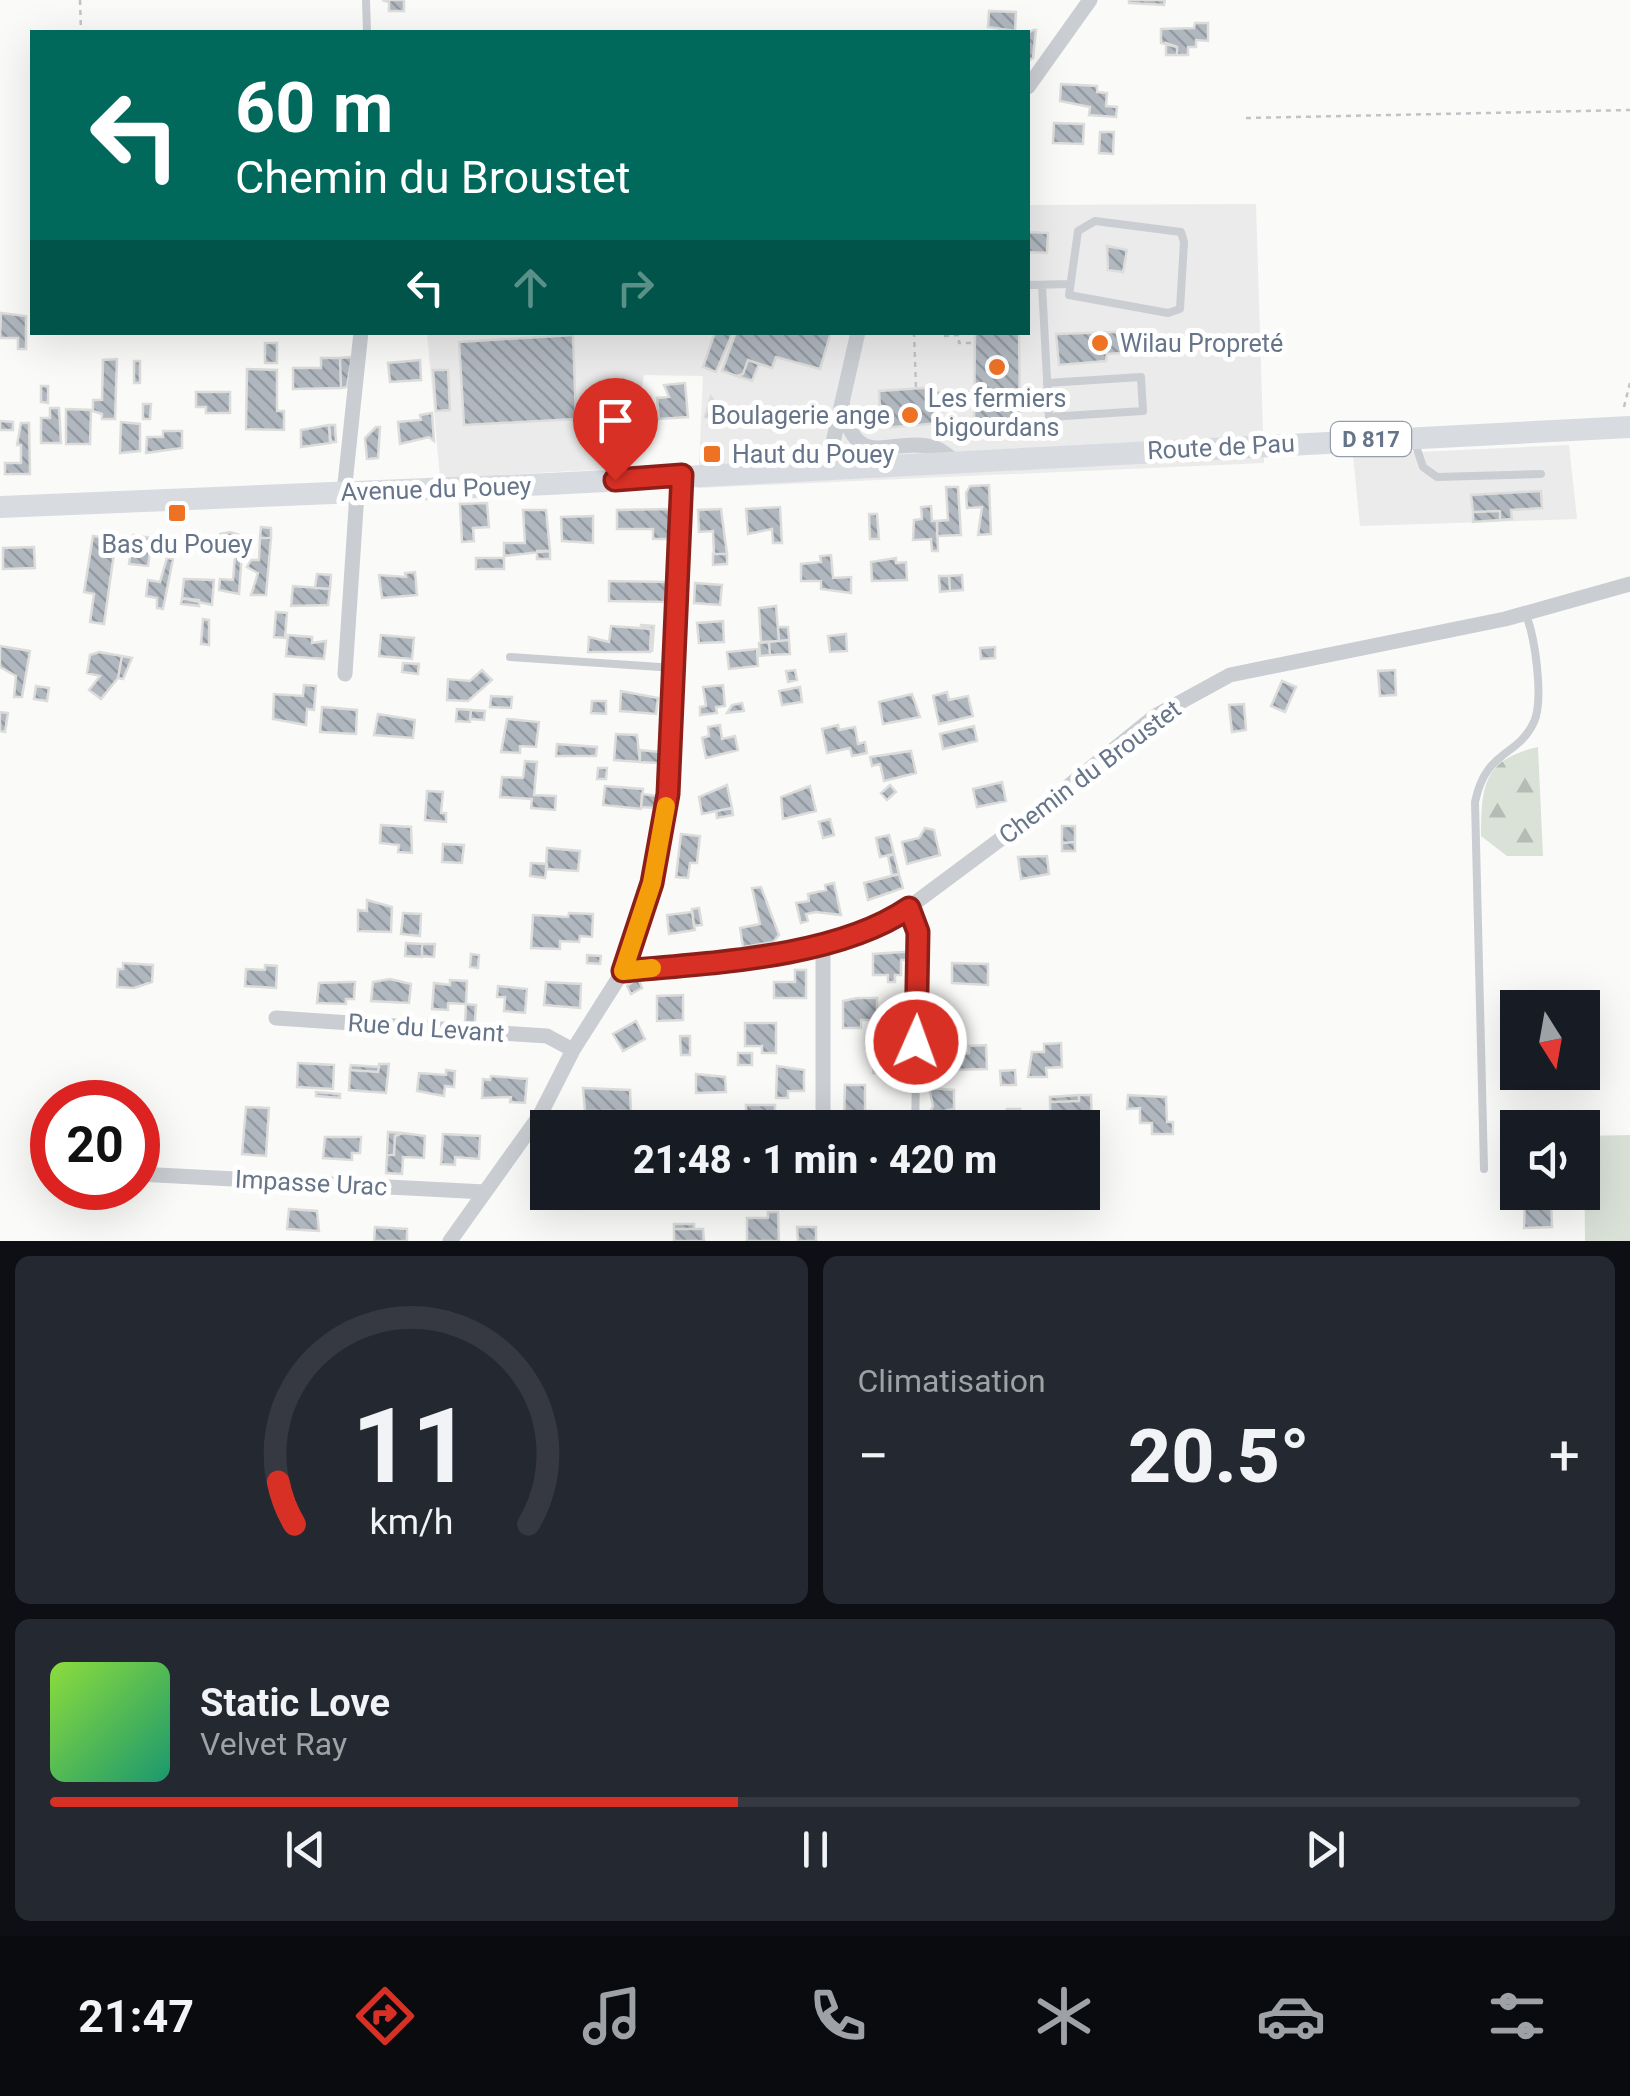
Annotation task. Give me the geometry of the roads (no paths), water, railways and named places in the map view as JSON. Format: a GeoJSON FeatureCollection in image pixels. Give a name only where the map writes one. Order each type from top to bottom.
{"type":"FeatureCollection","features":[{"type":"Feature","properties":{"kind":"main road","name":"Route de Pau"},"geometry":{"type":"LineString","coordinates":[[1111,452],[1624,427]]}},
{"type":"Feature","properties":{"kind":"main road","name":"Avenue du Pouey"},"geometry":{"type":"LineString","coordinates":[[0,507],[350,493],[1111,452]]}},
{"type":"Feature","properties":{"kind":"street"},"geometry":{"type":"LineString","coordinates":[[1030,84],[1090,0]]}},
{"type":"Feature","properties":{"kind":"street"},"geometry":{"type":"LineString","coordinates":[[345,674],[350,493],[361,335]]}},
{"type":"Feature","properties":{"kind":"street"},"geometry":{"type":"LineString","coordinates":[[827,469],[857,335]]}},
{"type":"Feature","properties":{"kind":"street"},"geometry":{"type":"LineString","coordinates":[[842,402],[846,423],[858,440],[875,448],[934,447],[955,462]]}},
{"type":"Feature","properties":{"kind":"street"},"geometry":{"type":"LineString","coordinates":[[450,1241],[540,1115],[573,1050],[623,971],[652,883],[668,794],[682,475]]}},
{"type":"Feature","properties":{"kind":"street","name":"Chemin du Broustet"},"geometry":{"type":"LineString","coordinates":[[623,971],[738,960],[824,941],[892,920],[1155,716],[1230,675],[1525,613],[1630,584]]}},
{"type":"Feature","properties":{"kind":"street"},"geometry":{"type":"LineString","coordinates":[[823,1110],[824,941]]}},
{"type":"Feature","properties":{"kind":"street","name":"Rue du Levant"},"geometry":{"type":"LineString","coordinates":[[276,1018],[547,1036],[573,1050]]}},
{"type":"Feature","properties":{"kind":"street","name":"Impasse Urac"},"geometry":{"type":"LineString","coordinates":[[160,1175],[485,1192]]}},
{"type":"Feature","properties":{"kind":"lane"},"geometry":{"type":"LineString","coordinates":[[366,0],[367,30]]}},
{"type":"Feature","properties":{"kind":"lane"},"geometry":{"type":"LineString","coordinates":[[1088,222],[1181,232],[1184,237],[1183,303],[1176,312],[1072,296],[1070,284],[1078,231],[1088,222]]}},
{"type":"Feature","properties":{"kind":"lane"},"geometry":{"type":"LineString","coordinates":[[1030,285],[1070,284]]}},
{"type":"Feature","properties":{"kind":"lane"},"geometry":{"type":"LineString","coordinates":[[1042,285],[1049,417],[1143,411],[1141,377],[1048,382]]}},
{"type":"Feature","properties":{"kind":"lane"},"geometry":{"type":"LineString","coordinates":[[1414,437],[1423,467],[1437,477],[1540,474]]}},
{"type":"Feature","properties":{"kind":"lane"},"geometry":{"type":"LineString","coordinates":[[1484,1170],[1475,802],[1480,779],[1491,761],[1522,738],[1535,720],[1536,636],[1525,613]]}},
{"type":"Feature","properties":{"kind":"lane"},"geometry":{"type":"LineString","coordinates":[[510,657],[675,668]]}},
{"type":"Feature","properties":{"kind":"lane"},"geometry":{"type":"LineString","coordinates":[[909,908],[918,932],[915,1110]]}},
{"type":"Feature","properties":{"kind":"place","name":"Wilau Propreté"},"geometry":{"type":"Point","coordinates":[1100,343]}},
{"type":"Feature","properties":{"kind":"place","name":"Les fermiers bigourdans"},"geometry":{"type":"Point","coordinates":[997,367]}},
{"type":"Feature","properties":{"kind":"place","name":"Boulagerie ange"},"geometry":{"type":"Point","coordinates":[910,415]}},
{"type":"Feature","properties":{"kind":"place","name":"Haut du Pouey"},"geometry":{"type":"Point","coordinates":[712,454]}},
{"type":"Feature","properties":{"kind":"place","name":"Bas du Pouey"},"geometry":{"type":"Point","coordinates":[177,513]}}]}
